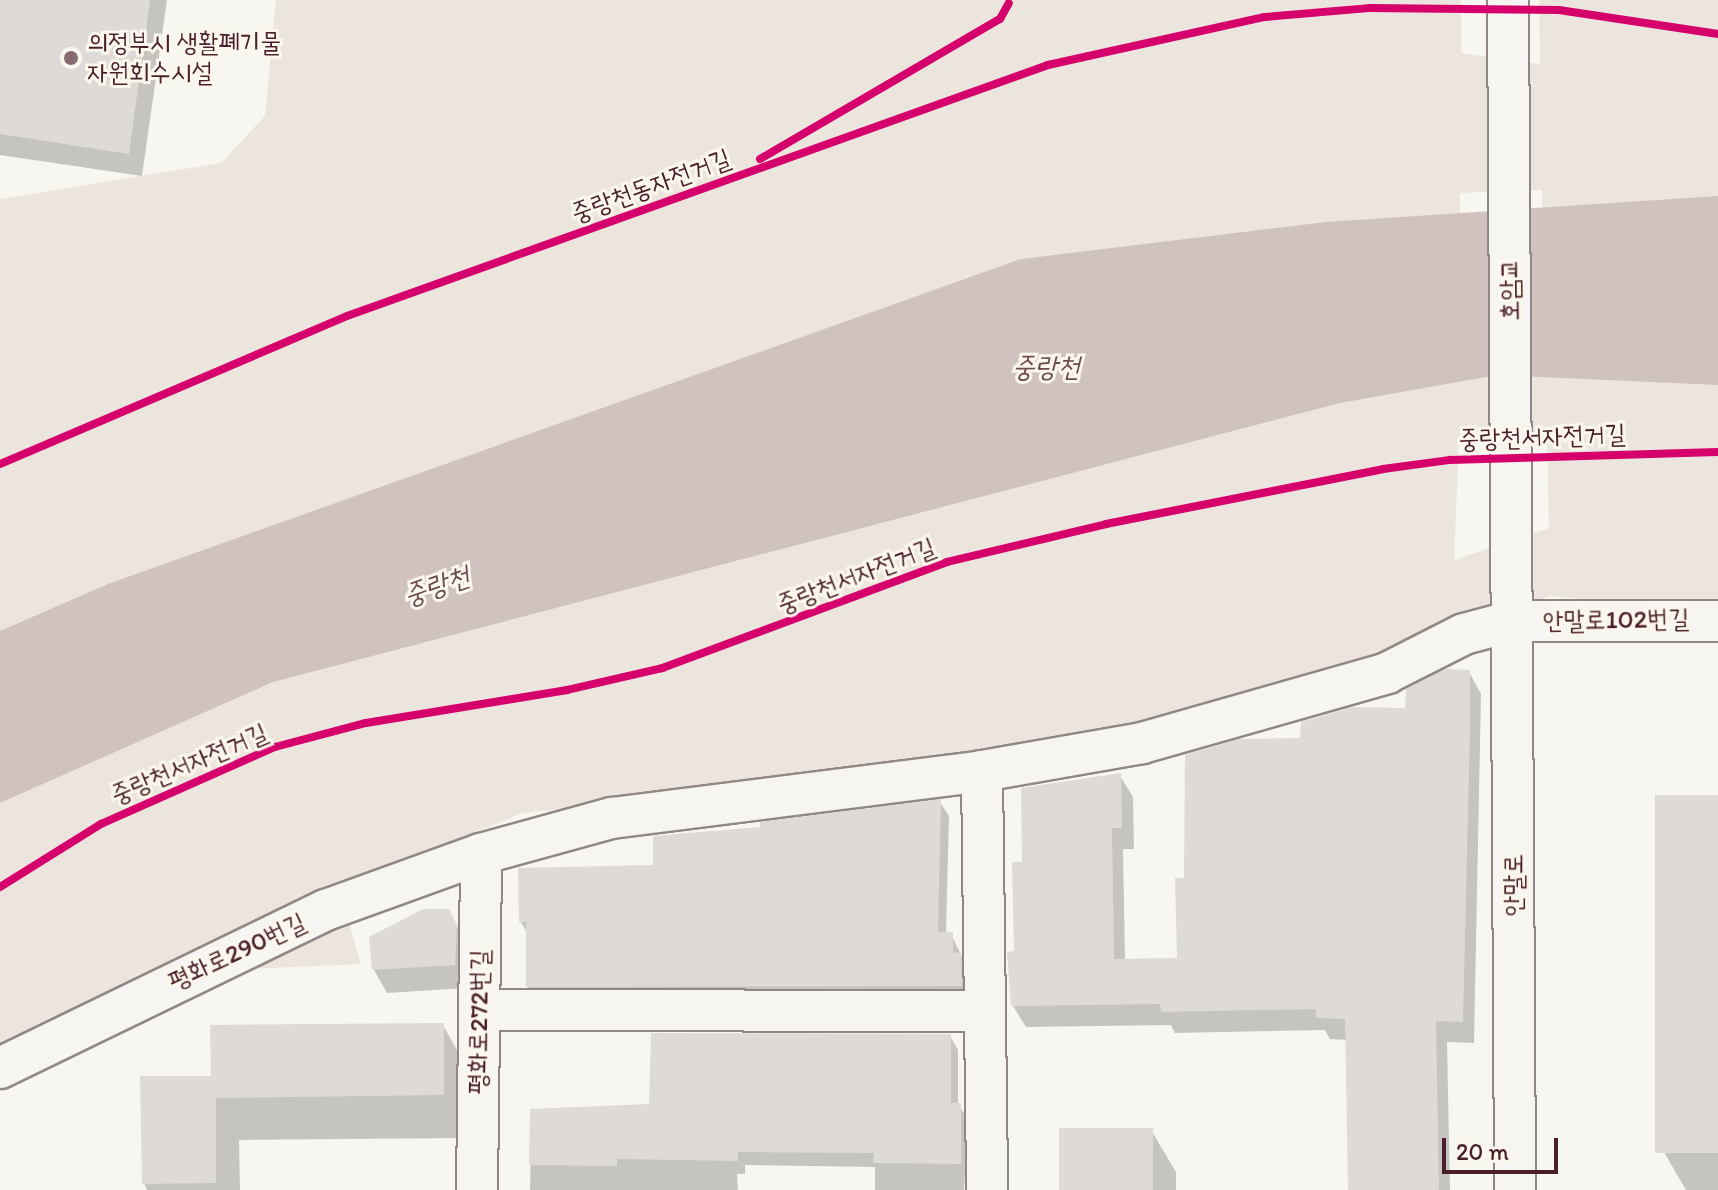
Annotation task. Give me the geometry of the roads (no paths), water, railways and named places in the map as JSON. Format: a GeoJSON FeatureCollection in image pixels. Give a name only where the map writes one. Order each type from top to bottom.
{"type":"FeatureCollection","features":[{"type":"Feature","properties":{"kind":"street","name":"호암교"},"geometry":{"type":"LineString","coordinates":[[1508,0],[1513,580]]}},
{"type":"Feature","properties":{"kind":"street","name":"안말로"},"geometry":{"type":"LineString","coordinates":[[1513,580],[1515,1190]]}},
{"type":"Feature","properties":{"kind":"street","name":"안말로102번길"},"geometry":{"type":"LineString","coordinates":[[982,771],[1206,727],[1387,673],[1464,634],[1513,621],[1718,621]]}},
{"type":"Feature","properties":{"kind":"street","name":"평화로290번길"},"geometry":{"type":"LineString","coordinates":[[0,1068],[326,910],[481,854],[612,818],[982,771]]}},
{"type":"Feature","properties":{"kind":"street"},"geometry":{"type":"LineString","coordinates":[[982,771],[987,1190]]}},
{"type":"Feature","properties":{"kind":"street","name":"평화로272번길"},"geometry":{"type":"LineString","coordinates":[[477,1190],[481,854]]}},
{"type":"Feature","properties":{"kind":"street"},"geometry":{"type":"LineString","coordinates":[[480,1010],[984,1011]]}},
{"type":"Feature","properties":{"kind":"water","name":"중랑천"},"geometry":{"type":"Polygon","coordinates":[[[1718,196],[1718,385],[1497,375],[1340,403],[273,682],[0,803],[0,631],[108,584],[1021,259],[1326,222],[1718,196]]]}},
{"type":"Feature","properties":{"kind":"place","name":"의정부시 생활폐기물 자원회수시설"},"geometry":{"type":"Point","coordinates":[71,58]}}]}
